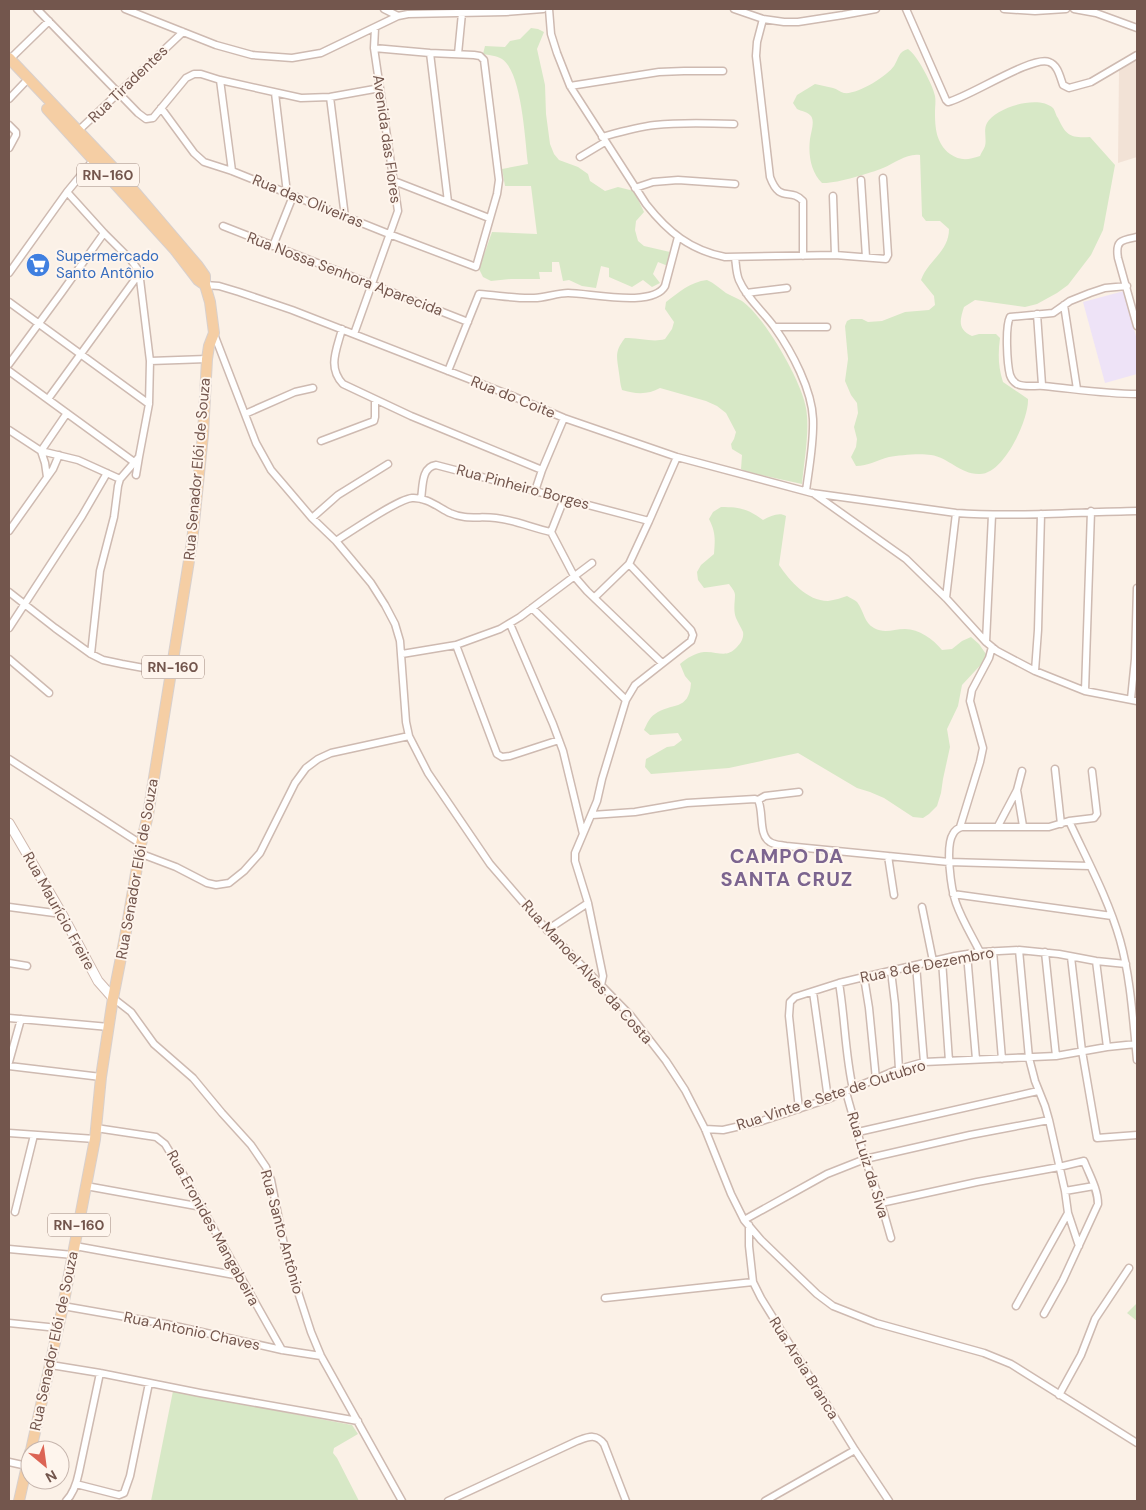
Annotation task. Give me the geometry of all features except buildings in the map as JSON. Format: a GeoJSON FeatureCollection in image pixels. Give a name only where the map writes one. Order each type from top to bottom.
{"type":"FeatureCollection","features":[{"type":"Feature","properties":{"kind":"main road","name":"Rua Senador Elói de Souza"},"geometry":{"type":"LineString","coordinates":[[9,59],[26,81],[97,156],[177,248],[205,276],[214,333],[207,359],[204,435],[192,542],[148,815],[140,848],[126,937],[113,998],[101,1077],[95,1139],[63,1306],[33,1440]]}},
{"type":"Feature","properties":{"kind":"main road","name":"Rua Senador Elói de Souza"},"geometry":{"type":"LineString","coordinates":[[9,67],[26,81]]}},
{"type":"Feature","properties":{"kind":"street"},"geometry":{"type":"LineString","coordinates":[[37,9],[119,92],[138,114],[146,119],[153,118],[181,83],[191,75],[200,74],[301,98],[330,97],[380,88]]}},
{"type":"Feature","properties":{"kind":"street"},"geometry":{"type":"LineString","coordinates":[[125,9],[216,45],[252,55],[292,58],[321,53],[398,16],[420,13],[506,12],[543,9]]}},
{"type":"Feature","properties":{"kind":"street"},"geometry":{"type":"LineString","coordinates":[[384,9],[398,16]]}},
{"type":"Feature","properties":{"kind":"street"},"geometry":{"type":"LineString","coordinates":[[549,9],[556,52],[570,86],[603,140],[658,219],[678,237],[692,246],[711,254],[735,257],[835,255],[886,259],[888,255],[883,178]]}},
{"type":"Feature","properties":{"kind":"street"},"geometry":{"type":"LineString","coordinates":[[734,9],[763,19],[784,22],[798,22],[876,9]]}},
{"type":"Feature","properties":{"kind":"street"},"geometry":{"type":"LineString","coordinates":[[906,9],[948,102],[1034,63],[1051,62],[1057,69],[1065,87],[1069,88],[1091,82],[1137,55]]}},
{"type":"Feature","properties":{"kind":"street"},"geometry":{"type":"LineString","coordinates":[[1004,9],[1035,11],[1066,9]]}},
{"type":"Feature","properties":{"kind":"street"},"geometry":{"type":"LineString","coordinates":[[1074,9],[1096,12],[1137,28]]}},
{"type":"Feature","properties":{"kind":"street"},"geometry":{"type":"LineString","coordinates":[[458,54],[462,13]]}},
{"type":"Feature","properties":{"kind":"street"},"geometry":{"type":"LineString","coordinates":[[763,19],[757,42],[756,56],[770,177],[774,188],[778,192],[799,197],[803,201],[804,256]]}},
{"type":"Feature","properties":{"kind":"street"},"geometry":{"type":"LineString","coordinates":[[9,59],[49,21]]}},
{"type":"Feature","properties":{"kind":"street","name":"Avenida das Flores"},"geometry":{"type":"LineString","coordinates":[[354,334],[398,211],[374,48],[375,28]]}},
{"type":"Feature","properties":{"kind":"street","name":"Rua Tiradentes"},"geometry":{"type":"LineString","coordinates":[[75,134],[183,32]]}},
{"type":"Feature","properties":{"kind":"street"},"geometry":{"type":"LineString","coordinates":[[374,48],[480,56],[485,61],[499,180],[497,194],[489,218],[394,181]]}},
{"type":"Feature","properties":{"kind":"street"},"geometry":{"type":"LineString","coordinates":[[430,53],[448,202]]}},
{"type":"Feature","properties":{"kind":"street"},"geometry":{"type":"LineString","coordinates":[[570,86],[659,72],[723,71]]}},
{"type":"Feature","properties":{"kind":"street"},"geometry":{"type":"LineString","coordinates":[[220,80],[232,171]]}},
{"type":"Feature","properties":{"kind":"street"},"geometry":{"type":"LineString","coordinates":[[9,99],[26,81]]}},
{"type":"Feature","properties":{"kind":"street"},"geometry":{"type":"LineString","coordinates":[[273,246],[290,195],[275,93]]}},
{"type":"Feature","properties":{"kind":"street"},"geometry":{"type":"LineString","coordinates":[[330,97],[345,217]]}},
{"type":"Feature","properties":{"kind":"street","name":"Rua das Oliveiras"},"geometry":{"type":"LineString","coordinates":[[160,108],[200,160],[476,267],[489,218]]}},
{"type":"Feature","properties":{"kind":"street"},"geometry":{"type":"LineString","coordinates":[[580,157],[603,140],[634,128],[684,123],[734,124]]}},
{"type":"Feature","properties":{"kind":"street"},"geometry":{"type":"LineString","coordinates":[[9,125],[16,132],[16,135],[9,148]]}},
{"type":"Feature","properties":{"kind":"street"},"geometry":{"type":"LineString","coordinates":[[9,273],[67,192],[97,156]]}},
{"type":"Feature","properties":{"kind":"street"},"geometry":{"type":"LineString","coordinates":[[635,188],[653,182],[678,180],[735,184]]}},
{"type":"Feature","properties":{"kind":"street"},"geometry":{"type":"LineString","coordinates":[[860,180],[866,257]]}},
{"type":"Feature","properties":{"kind":"street"},"geometry":{"type":"LineString","coordinates":[[67,192],[131,260],[139,274],[150,361],[149,404],[136,460],[136,475]]}},
{"type":"Feature","properties":{"kind":"street"},"geometry":{"type":"LineString","coordinates":[[833,196],[835,255]]}},
{"type":"Feature","properties":{"kind":"street","name":"Rua Nossa Senhora Aparecida"},"geometry":{"type":"LineString","coordinates":[[223,226],[468,322]]}},
{"type":"Feature","properties":{"kind":"street"},"geometry":{"type":"LineString","coordinates":[[9,364],[104,233]]}},
{"type":"Feature","properties":{"kind":"street"},"geometry":{"type":"LineString","coordinates":[[448,370],[479,294],[534,298],[567,293],[632,298],[655,294],[662,291],[665,286],[678,237]]}},
{"type":"Feature","properties":{"kind":"street"},"geometry":{"type":"LineString","coordinates":[[1137,237],[1122,240],[1117,248],[1118,258],[1137,326]]}},
{"type":"Feature","properties":{"kind":"street"},"geometry":{"type":"LineString","coordinates":[[735,257],[738,278],[746,293],[775,328],[796,365],[810,403],[813,417],[813,432],[809,492]]}},
{"type":"Feature","properties":{"kind":"street"},"geometry":{"type":"LineString","coordinates":[[48,399],[139,274]]}},
{"type":"Feature","properties":{"kind":"street","name":"Rua do Coite"},"geometry":{"type":"LineString","coordinates":[[205,285],[220,286],[292,310],[448,370],[564,418],[677,457],[809,492]]}},
{"type":"Feature","properties":{"kind":"street"},"geometry":{"type":"LineString","coordinates":[[1127,286],[1105,288],[1070,301],[1053,313],[1010,317],[1007,340],[1010,375],[1017,384],[1022,385],[1042,385],[1137,394]]}},
{"type":"Feature","properties":{"kind":"street"},"geometry":{"type":"LineString","coordinates":[[746,293],[787,288]]}},
{"type":"Feature","properties":{"kind":"street"},"geometry":{"type":"LineString","coordinates":[[9,302],[149,404]]}},
{"type":"Feature","properties":{"kind":"street"},"geometry":{"type":"LineString","coordinates":[[1064,305],[1077,389]]}},
{"type":"Feature","properties":{"kind":"street"},"geometry":{"type":"LineString","coordinates":[[1038,314],[1042,385]]}},
{"type":"Feature","properties":{"kind":"street"},"geometry":{"type":"LineString","coordinates":[[775,328],[827,327]]}},
{"type":"Feature","properties":{"kind":"street"},"geometry":{"type":"LineString","coordinates":[[342,329],[334,360],[334,370],[336,376],[343,384],[375,400],[542,470]]}},
{"type":"Feature","properties":{"kind":"street","name":"Rua Manoel Alves da Costa"},"geometry":{"type":"LineString","coordinates":[[214,333],[256,443],[272,470],[312,518],[336,541],[371,583],[395,624],[402,654],[406,722],[409,736],[428,773],[490,864],[547,930],[641,1028],[666,1061],[685,1090],[705,1129],[732,1194],[747,1222],[761,1240],[817,1294],[833,1306],[876,1323],[1011,1364],[1137,1443]]}},
{"type":"Feature","properties":{"kind":"street"},"geometry":{"type":"LineString","coordinates":[[150,361],[207,359]]}},
{"type":"Feature","properties":{"kind":"street"},"geometry":{"type":"LineString","coordinates":[[9,371],[136,460]]}},
{"type":"Feature","properties":{"kind":"street"},"geometry":{"type":"LineString","coordinates":[[245,414],[295,392],[313,388]]}},
{"type":"Feature","properties":{"kind":"street"},"geometry":{"type":"LineString","coordinates":[[321,441],[374,421],[375,400]]}},
{"type":"Feature","properties":{"kind":"street"},"geometry":{"type":"LineString","coordinates":[[41,451],[67,413]]}},
{"type":"Feature","properties":{"kind":"street"},"geometry":{"type":"LineString","coordinates":[[535,491],[564,418]]}},
{"type":"Feature","properties":{"kind":"street"},"geometry":{"type":"LineString","coordinates":[[9,430],[41,451],[78,460],[120,479]]}},
{"type":"Feature","properties":{"kind":"street"},"geometry":{"type":"LineString","coordinates":[[41,451],[47,477]]}},
{"type":"Feature","properties":{"kind":"street"},"geometry":{"type":"LineString","coordinates":[[9,531],[57,463],[59,455]]}},
{"type":"Feature","properties":{"kind":"street"},"geometry":{"type":"LineString","coordinates":[[595,598],[629,564],[677,457]]}},
{"type":"Feature","properties":{"kind":"street"},"geometry":{"type":"LineString","coordinates":[[92,654],[100,571],[114,517],[116,495],[120,479],[136,460]]}},
{"type":"Feature","properties":{"kind":"street"},"geometry":{"type":"LineString","coordinates":[[312,518],[338,495],[388,464]]}},
{"type":"Feature","properties":{"kind":"street","name":"Rua Pinheiro Borges"},"geometry":{"type":"LineString","coordinates":[[421,499],[426,470],[429,466],[436,465],[649,521]]}},
{"type":"Feature","properties":{"kind":"street"},"geometry":{"type":"LineString","coordinates":[[9,628],[82,516],[107,473]]}},
{"type":"Feature","properties":{"kind":"street"},"geometry":{"type":"LineString","coordinates":[[809,492],[956,513],[992,515],[1137,511]]}},
{"type":"Feature","properties":{"kind":"street"},"geometry":{"type":"LineString","coordinates":[[809,492],[906,559],[989,644],[1035,671],[1085,691],[1134,700],[1137,588]]}},
{"type":"Feature","properties":{"kind":"street"},"geometry":{"type":"LineString","coordinates":[[336,541],[372,518],[412,498],[430,502],[457,516],[496,518],[551,532],[574,576],[662,663]]}},
{"type":"Feature","properties":{"kind":"street"},"geometry":{"type":"LineString","coordinates":[[551,532],[564,498]]}},
{"type":"Feature","properties":{"kind":"street"},"geometry":{"type":"LineString","coordinates":[[1085,691],[1091,512]]}},
{"type":"Feature","properties":{"kind":"street"},"geometry":{"type":"LineString","coordinates":[[946,598],[956,513]]}},
{"type":"Feature","properties":{"kind":"street"},"geometry":{"type":"LineString","coordinates":[[1035,671],[1041,514]]}},
{"type":"Feature","properties":{"kind":"street"},"geometry":{"type":"LineString","coordinates":[[980,952],[963,921],[953,894],[949,862],[951,836],[960,828],[983,748],[970,701],[972,690],[989,658],[992,515]]}},
{"type":"Feature","properties":{"kind":"street"},"geometry":{"type":"LineString","coordinates":[[402,654],[456,645],[510,624],[592,563]]}},
{"type":"Feature","properties":{"kind":"street"},"geometry":{"type":"LineString","coordinates":[[601,985],[603,976],[588,904],[575,861],[575,853],[592,815],[626,700],[634,685],[691,641],[693,635],[691,630],[629,564]]}},
{"type":"Feature","properties":{"kind":"street"},"geometry":{"type":"LineString","coordinates":[[9,592],[55,628],[103,660],[171,673]]}},
{"type":"Feature","properties":{"kind":"street"},"geometry":{"type":"LineString","coordinates":[[532,608],[626,700]]}},
{"type":"Feature","properties":{"kind":"street"},"geometry":{"type":"LineString","coordinates":[[510,624],[559,740],[583,834]]}},
{"type":"Feature","properties":{"kind":"street"},"geometry":{"type":"LineString","coordinates":[[456,645],[497,754],[502,757],[510,756],[559,740]]}},
{"type":"Feature","properties":{"kind":"street"},"geometry":{"type":"LineString","coordinates":[[9,659],[49,693]]}},
{"type":"Feature","properties":{"kind":"street"},"geometry":{"type":"LineString","coordinates":[[9,759],[140,848],[216,885],[229,883],[244,871],[260,853],[295,783],[306,768],[318,759],[331,753],[409,736]]}},
{"type":"Feature","properties":{"kind":"street"},"geometry":{"type":"LineString","coordinates":[[1055,769],[1061,824]]}},
{"type":"Feature","properties":{"kind":"street"},"geometry":{"type":"LineString","coordinates":[[998,826],[1017,790],[1022,770]]}},
{"type":"Feature","properties":{"kind":"street"},"geometry":{"type":"LineString","coordinates":[[960,828],[998,826],[1049,827],[1069,821],[1092,819],[1096,816],[1092,771]]}},
{"type":"Feature","properties":{"kind":"street"},"geometry":{"type":"LineString","coordinates":[[1017,790],[1023,826]]}},
{"type":"Feature","properties":{"kind":"street"},"geometry":{"type":"LineString","coordinates":[[592,815],[623,813],[687,804],[758,800],[765,796],[799,792]]}},
{"type":"Feature","properties":{"kind":"street"},"geometry":{"type":"LineString","coordinates":[[758,800],[761,808],[765,838],[769,842],[786,846],[949,862],[1090,866]]}},
{"type":"Feature","properties":{"kind":"street"},"geometry":{"type":"LineString","coordinates":[[1069,821],[1103,892],[1126,964],[1137,1060]]}},
{"type":"Feature","properties":{"kind":"street","name":"Rua Maurício Freire"},"geometry":{"type":"LineString","coordinates":[[9,823],[62,914],[98,981],[113,998]]}},
{"type":"Feature","properties":{"kind":"street"},"geometry":{"type":"LineString","coordinates":[[888,856],[894,896]]}},
{"type":"Feature","properties":{"kind":"street"},"geometry":{"type":"LineString","coordinates":[[953,894],[1112,916]]}},
{"type":"Feature","properties":{"kind":"street"},"geometry":{"type":"LineString","coordinates":[[547,930],[588,904]]}},
{"type":"Feature","properties":{"kind":"street"},"geometry":{"type":"LineString","coordinates":[[9,907],[62,914]]}},
{"type":"Feature","properties":{"kind":"street"},"geometry":{"type":"LineString","coordinates":[[922,907],[933,961]]}},
{"type":"Feature","properties":{"kind":"street"},"geometry":{"type":"LineString","coordinates":[[1019,950],[1029,1058],[1038,1091],[1049,1120],[1068,1213],[1079,1246]]}},
{"type":"Feature","properties":{"kind":"street","name":"Rua 8 de Dezembro"},"geometry":{"type":"LineString","coordinates":[[799,1109],[789,1016],[790,1001],[795,997],[838,983],[980,952],[1019,950],[1045,952],[1096,962],[1126,964]]}},
{"type":"Feature","properties":{"kind":"street"},"geometry":{"type":"LineString","coordinates":[[993,951],[1002,1059]]}},
{"type":"Feature","properties":{"kind":"street"},"geometry":{"type":"LineString","coordinates":[[1045,952],[1056,1056]]}},
{"type":"Feature","properties":{"kind":"street"},"geometry":{"type":"LineString","coordinates":[[967,954],[976,1059]]}},
{"type":"Feature","properties":{"kind":"street"},"geometry":{"type":"LineString","coordinates":[[1071,957],[1082,1051],[1097,1138],[1137,1134]]}},
{"type":"Feature","properties":{"kind":"street"},"geometry":{"type":"LineString","coordinates":[[942,960],[949,1061]]}},
{"type":"Feature","properties":{"kind":"street"},"geometry":{"type":"LineString","coordinates":[[1096,962],[1107,1047]]}},
{"type":"Feature","properties":{"kind":"street"},"geometry":{"type":"LineString","coordinates":[[9,963],[27,966]]}},
{"type":"Feature","properties":{"kind":"street"},"geometry":{"type":"LineString","coordinates":[[916,965],[924,1062]]}},
{"type":"Feature","properties":{"kind":"street"},"geometry":{"type":"LineString","coordinates":[[891,971],[899,1069]]}},
{"type":"Feature","properties":{"kind":"street"},"geometry":{"type":"LineString","coordinates":[[864,977],[876,1079]]}},
{"type":"Feature","properties":{"kind":"street"},"geometry":{"type":"LineString","coordinates":[[838,983],[847,1060],[853,1089]]}},
{"type":"Feature","properties":{"kind":"street"},"geometry":{"type":"LineString","coordinates":[[813,992],[828,1099]]}},
{"type":"Feature","properties":{"kind":"street","name":"Rua Santo Antônio"},"geometry":{"type":"LineString","coordinates":[[113,998],[131,1012],[154,1044],[193,1078],[251,1144],[266,1167],[271,1180],[286,1255],[311,1332],[333,1380],[402,1501]]}},
{"type":"Feature","properties":{"kind":"street"},"geometry":{"type":"LineString","coordinates":[[9,1018],[109,1027]]}},
{"type":"Feature","properties":{"kind":"street"},"geometry":{"type":"LineString","coordinates":[[9,1062],[20,1019]]}},
{"type":"Feature","properties":{"kind":"street","name":"Rua Vinte e Sete de Outubro"},"geometry":{"type":"LineString","coordinates":[[705,1129],[723,1130],[739,1127],[799,1109],[846,1092],[899,1069],[924,1062],[1056,1056],[1136,1044]]}},
{"type":"Feature","properties":{"kind":"street"},"geometry":{"type":"LineString","coordinates":[[9,1066],[101,1077]]}},
{"type":"Feature","properties":{"kind":"street"},"geometry":{"type":"LineString","coordinates":[[858,1132],[1038,1091]]}},
{"type":"Feature","properties":{"kind":"street","name":"Rua Luiz da Siva"},"geometry":{"type":"LineString","coordinates":[[846,1092],[865,1159],[891,1238]]}},
{"type":"Feature","properties":{"kind":"street"},"geometry":{"type":"LineString","coordinates":[[747,1222],[827,1174],[865,1159],[970,1135],[1049,1120]]}},
{"type":"Feature","properties":{"kind":"street","name":"Rua Eronides Mangabeira"},"geometry":{"type":"LineString","coordinates":[[96,1128],[156,1137],[162,1140],[282,1350]]}},
{"type":"Feature","properties":{"kind":"street"},"geometry":{"type":"LineString","coordinates":[[9,1133],[95,1139]]}},
{"type":"Feature","properties":{"kind":"street"},"geometry":{"type":"LineString","coordinates":[[15,1212],[34,1135]]}},
{"type":"Feature","properties":{"kind":"street"},"geometry":{"type":"LineString","coordinates":[[881,1203],[1084,1161],[1094,1186],[1098,1204],[1063,1280],[1044,1314]]}},
{"type":"Feature","properties":{"kind":"street"},"geometry":{"type":"LineString","coordinates":[[86,1186],[202,1207]]}},
{"type":"Feature","properties":{"kind":"street"},"geometry":{"type":"LineString","coordinates":[[1065,1191],[1094,1186]]}},
{"type":"Feature","properties":{"kind":"street"},"geometry":{"type":"LineString","coordinates":[[1016,1306],[1068,1213]]}},
{"type":"Feature","properties":{"kind":"street","name":"Rua Areia Branca"},"geometry":{"type":"LineString","coordinates":[[747,1222],[753,1282],[766,1307],[888,1501]]}},
{"type":"Feature","properties":{"kind":"street"},"geometry":{"type":"LineString","coordinates":[[9,1249],[74,1250],[240,1276]]}},
{"type":"Feature","properties":{"kind":"street"},"geometry":{"type":"LineString","coordinates":[[1059,1395],[1082,1355],[1095,1319],[1128,1268]]}},
{"type":"Feature","properties":{"kind":"street"},"geometry":{"type":"LineString","coordinates":[[605,1298],[753,1282]]}},
{"type":"Feature","properties":{"kind":"street","name":"Rua Antonio Chaves"},"geometry":{"type":"LineString","coordinates":[[63,1306],[185,1328],[282,1350],[321,1356]]}},
{"type":"Feature","properties":{"kind":"street"},"geometry":{"type":"LineString","coordinates":[[9,1323],[58,1328]]}},
{"type":"Feature","properties":{"kind":"street"},"geometry":{"type":"LineString","coordinates":[[50,1365],[358,1421]]}},
{"type":"Feature","properties":{"kind":"street"},"geometry":{"type":"LineString","coordinates":[[66,1501],[76,1484],[100,1373]]}},
{"type":"Feature","properties":{"kind":"street"},"geometry":{"type":"LineString","coordinates":[[76,1484],[119,1495],[124,1493],[130,1476],[149,1383]]}},
{"type":"Feature","properties":{"kind":"street"},"geometry":{"type":"LineString","coordinates":[[448,1501],[577,1441],[593,1436],[604,1444],[626,1501]]}},
{"type":"Feature","properties":{"kind":"street"},"geometry":{"type":"LineString","coordinates":[[765,1501],[855,1450]]}},
{"type":"Feature","properties":{"kind":"shaded area"},"geometry":{"type":"Polygon","coordinates":[[[1137,60],[1137,157],[1118,163],[1119,70],[1137,60]]]}},
{"type":"Feature","properties":{"kind":"shaded area"},"geometry":{"type":"Polygon","coordinates":[[[1124,291],[1137,340],[1137,374],[1105,383],[1083,302],[1124,291]]]}},
{"type":"Feature","properties":{"kind":"green space"},"geometry":{"type":"Polygon","coordinates":[[[531,28],[544,32],[537,49],[545,85],[550,144],[554,154],[559,160],[578,167],[588,174],[590,181],[605,191],[618,187],[634,191],[644,212],[636,221],[635,230],[638,241],[644,246],[670,252],[668,266],[658,262],[653,274],[660,283],[652,287],[643,280],[632,287],[609,277],[609,268],[601,266],[596,288],[582,286],[569,280],[563,281],[559,262],[552,262],[552,272],[539,272],[540,279],[491,281],[483,277],[479,269],[492,232],[537,234],[531,186],[505,186],[502,169],[528,164],[524,124],[514,78],[509,66],[502,59],[483,54],[485,46],[505,47],[510,41],[520,39],[531,28]]]}},
{"type":"Feature","properties":{"kind":"green space"},"geometry":{"type":"Polygon","coordinates":[[[908,49],[920,64],[934,91],[935,124],[939,140],[945,150],[957,158],[964,159],[980,156],[985,146],[987,123],[999,112],[1017,105],[1037,102],[1053,108],[1064,129],[1070,135],[1090,137],[1115,165],[1103,230],[1091,255],[1068,285],[1037,304],[1025,307],[975,300],[964,307],[961,324],[964,330],[972,336],[996,334],[1000,338],[999,360],[1003,382],[1028,399],[1020,432],[1006,456],[989,472],[980,474],[967,472],[937,456],[931,455],[894,456],[856,466],[851,457],[856,447],[857,439],[854,427],[858,413],[857,403],[845,381],[848,359],[845,326],[847,321],[862,319],[868,322],[882,321],[905,312],[929,310],[935,305],[934,296],[921,280],[928,267],[946,244],[949,229],[940,221],[926,221],[922,216],[920,155],[906,157],[862,175],[835,182],[822,183],[815,174],[810,157],[809,145],[813,124],[812,118],[808,113],[797,109],[793,103],[797,95],[815,84],[833,88],[844,93],[864,88],[890,70],[900,54],[908,49]]]}},
{"type":"Feature","properties":{"kind":"green space"},"geometry":{"type":"Polygon","coordinates":[[[707,280],[742,301],[751,309],[771,335],[798,383],[807,417],[802,484],[741,469],[742,455],[732,449],[731,444],[736,432],[726,413],[717,406],[660,388],[651,392],[641,393],[622,390],[617,355],[619,347],[625,338],[665,339],[672,329],[674,322],[665,309],[666,302],[690,285],[707,280]]]}},
{"type":"Feature","properties":{"kind":"green space"},"geometry":{"type":"Polygon","coordinates":[[[721,507],[744,509],[763,520],[778,514],[786,516],[779,565],[800,589],[813,598],[828,601],[847,596],[857,602],[866,620],[874,628],[885,631],[910,629],[930,639],[942,650],[952,649],[971,637],[979,644],[988,657],[962,685],[958,706],[947,729],[950,747],[941,793],[937,806],[923,818],[913,817],[884,798],[857,788],[798,753],[729,768],[651,774],[645,767],[646,759],[667,747],[674,746],[682,740],[678,733],[650,735],[644,730],[655,714],[661,710],[678,705],[687,698],[691,683],[685,676],[680,664],[691,656],[701,653],[729,653],[733,651],[743,638],[743,632],[735,615],[735,594],[729,584],[704,588],[698,580],[697,572],[701,565],[714,554],[713,528],[709,519],[713,512],[721,507]]]}},
{"type":"Feature","properties":{"kind":"green space"},"geometry":{"type":"Polygon","coordinates":[[[1137,1303],[1137,1321],[1127,1313],[1137,1303]]]}},
{"type":"Feature","properties":{"kind":"green space"},"geometry":{"type":"Polygon","coordinates":[[[173,1391],[352,1425],[358,1434],[334,1448],[333,1453],[359,1501],[151,1501],[173,1391]]]}},
{"type":"Feature","properties":{"kind":"place","name":"Supermercado Santo Antônio"},"geometry":{"type":"Point","coordinates":[38,265]}},
{"type":"Feature","properties":{"kind":"district","name":"CAMPO DA SANTA CRUZ"},"geometry":{"type":"Point","coordinates":[787,868]}}]}
